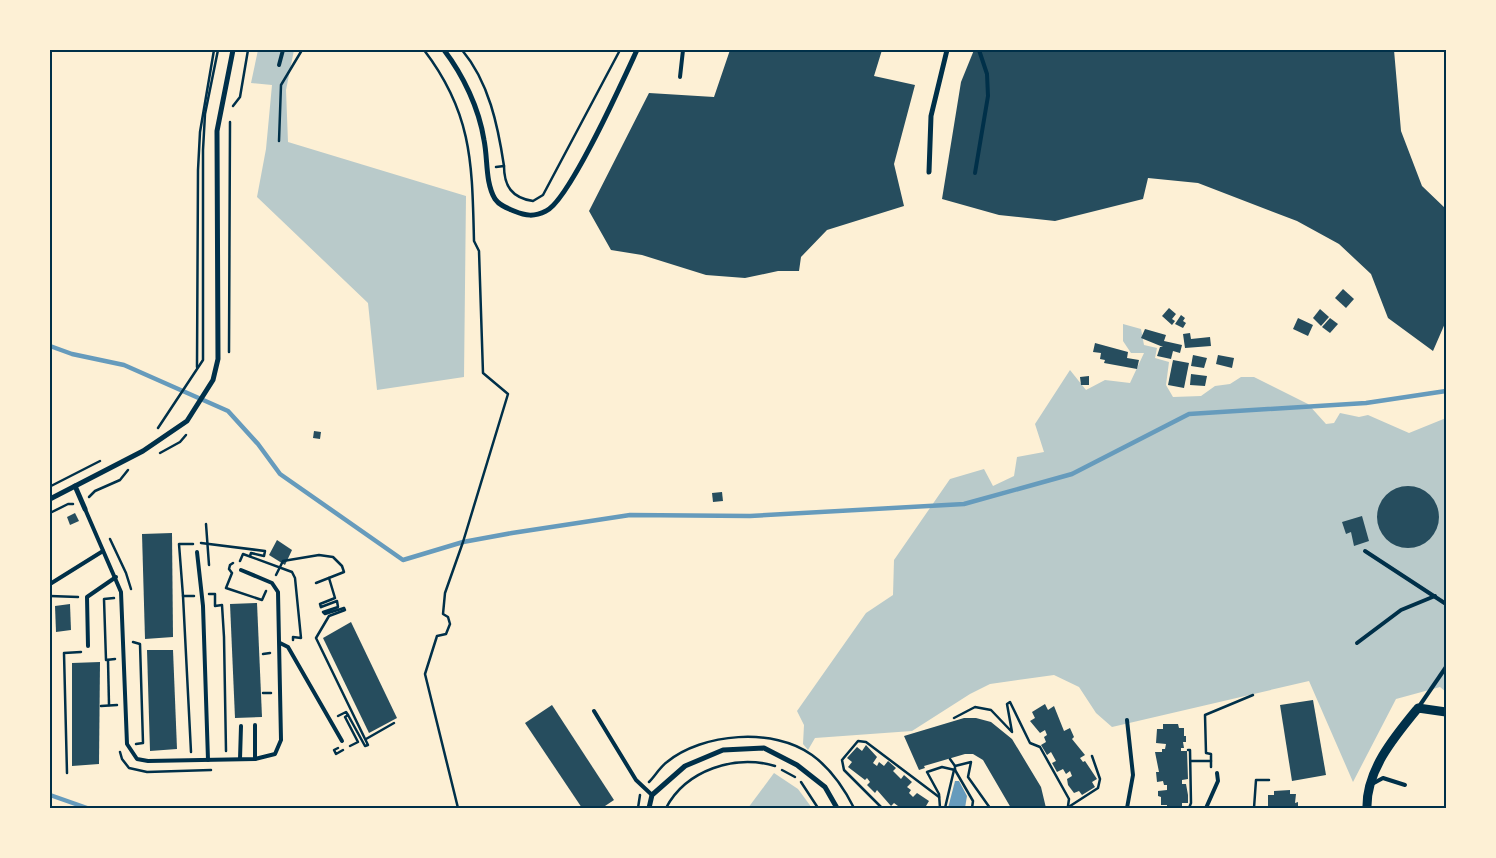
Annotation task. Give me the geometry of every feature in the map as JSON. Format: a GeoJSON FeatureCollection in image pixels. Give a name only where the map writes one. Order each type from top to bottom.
{"type":"FeatureCollection","features":[{"type":"Feature","properties":{"kind":"street"},"geometry":{"type":"LineString","coordinates":[[50,499],[143,451],[187,421],[213,380],[218,359],[218,131],[234,50]]}},
{"type":"Feature","properties":{"kind":"street"},"geometry":{"type":"LineString","coordinates":[[444,50],[458,68],[474,104],[484,138],[488,181],[495,199],[502,206],[527,217],[548,211],[564,194],[587,152],[637,50]]}},
{"type":"Feature","properties":{"kind":"street"},"geometry":{"type":"LineString","coordinates":[[929,172],[930,116],[947,50]]}},
{"type":"Feature","properties":{"kind":"street"},"geometry":{"type":"LineString","coordinates":[[75,486],[85,509]]}},
{"type":"Feature","properties":{"kind":"street"},"geometry":{"type":"LineString","coordinates":[[1368,808],[1370,785],[1383,756],[1418,708],[1446,712]]}},
{"type":"Feature","properties":{"kind":"street"},"geometry":{"type":"LineString","coordinates":[[649,808],[652,795],[685,766],[723,750],[764,748],[797,765],[825,787],[837,808]]}},
{"type":"Feature","properties":{"kind":"lane"},"geometry":{"type":"LineString","coordinates":[[279,65],[283,50]]}},
{"type":"Feature","properties":{"kind":"lane"},"geometry":{"type":"LineString","coordinates":[[680,77],[683,50]]}},
{"type":"Feature","properties":{"kind":"lane"},"geometry":{"type":"LineString","coordinates":[[975,173],[988,96],[987,74],[979,50]]}},
{"type":"Feature","properties":{"kind":"lane"},"geometry":{"type":"LineString","coordinates":[[85,509],[116,577],[122,598],[127,744],[137,758],[148,761],[255,759],[275,754],[281,740],[278,592],[272,583],[240,570]]}},
{"type":"Feature","properties":{"kind":"lane"},"geometry":{"type":"LineString","coordinates":[[50,584],[103,551]]}},
{"type":"Feature","properties":{"kind":"lane"},"geometry":{"type":"LineString","coordinates":[[1365,551],[1446,604]]}},
{"type":"Feature","properties":{"kind":"lane"},"geometry":{"type":"LineString","coordinates":[[197,552],[203,606],[208,760]]}},
{"type":"Feature","properties":{"kind":"lane"},"geometry":{"type":"LineString","coordinates":[[88,646],[87,597],[116,577]]}},
{"type":"Feature","properties":{"kind":"lane"},"geometry":{"type":"LineString","coordinates":[[1357,643],[1401,610],[1435,596]]}},
{"type":"Feature","properties":{"kind":"lane"},"geometry":{"type":"LineString","coordinates":[[280,643],[288,647],[342,743]]}},
{"type":"Feature","properties":{"kind":"lane"},"geometry":{"type":"LineString","coordinates":[[1418,708],[1446,667]]}},
{"type":"Feature","properties":{"kind":"lane"},"geometry":{"type":"LineString","coordinates":[[594,711],[636,780],[652,795]]}},
{"type":"Feature","properties":{"kind":"lane"},"geometry":{"type":"LineString","coordinates":[[1127,720],[1133,775],[1127,808]]}},
{"type":"Feature","properties":{"kind":"lane"},"geometry":{"type":"LineString","coordinates":[[254,725],[255,759]]}},
{"type":"Feature","properties":{"kind":"lane"},"geometry":{"type":"LineString","coordinates":[[240,759],[241,726]]}},
{"type":"Feature","properties":{"kind":"lane"},"geometry":{"type":"LineString","coordinates":[[1206,808],[1218,781],[1217,773]]}},
{"type":"Feature","properties":{"kind":"lane"},"geometry":{"type":"LineString","coordinates":[[1370,785],[1383,778],[1405,785]]}},
{"type":"Feature","properties":{"kind":"path"},"geometry":{"type":"LineString","coordinates":[[201,360],[198,170],[203,107],[214,50]]}},
{"type":"Feature","properties":{"kind":"path"},"geometry":{"type":"LineString","coordinates":[[153,434],[196,371],[201,360],[203,150],[205,114],[218,50]]}},
{"type":"Feature","properties":{"kind":"path"},"geometry":{"type":"LineString","coordinates":[[230,110],[240,97],[248,50]]}},
{"type":"Feature","properties":{"kind":"path"},"geometry":{"type":"LineString","coordinates":[[279,142],[282,85],[302,50]]}},
{"type":"Feature","properties":{"kind":"path"},"geometry":{"type":"LineString","coordinates":[[424,50],[440,70],[455,98],[467,136],[472,171],[474,242],[479,252],[483,373],[508,394],[446,593],[443,614],[448,617],[450,624],[446,634],[437,636],[425,674],[458,808]]}},
{"type":"Feature","properties":{"kind":"path"},"geometry":{"type":"LineString","coordinates":[[462,50],[482,84],[495,117],[504,166],[504,179],[509,189],[521,200],[533,202],[543,194],[620,50]]}},
{"type":"Feature","properties":{"kind":"path"},"geometry":{"type":"LineString","coordinates":[[201,360],[228,357],[230,343],[230,120]]}},
{"type":"Feature","properties":{"kind":"path"},"geometry":{"type":"LineString","coordinates":[[472,171],[504,166]]}},
{"type":"Feature","properties":{"kind":"path"},"geometry":{"type":"LineString","coordinates":[[50,486],[81,468],[101,460]]}},
{"type":"Feature","properties":{"kind":"path"},"geometry":{"type":"LineString","coordinates":[[50,514],[68,504],[74,505],[92,496],[95,491],[120,480],[135,466]]}},
{"type":"Feature","properties":{"kind":"path"},"geometry":{"type":"LineString","coordinates":[[206,524],[208,543]]}},
{"type":"Feature","properties":{"kind":"path"},"geometry":{"type":"LineString","coordinates":[[108,535],[130,583],[131,596]]}},
{"type":"Feature","properties":{"kind":"path"},"geometry":{"type":"LineString","coordinates":[[192,754],[179,544],[208,543],[266,551],[264,556],[251,553],[250,556]]}},
{"type":"Feature","properties":{"kind":"path"},"geometry":{"type":"LineString","coordinates":[[268,596],[266,590],[262,600],[226,588],[232,573],[229,570],[230,566],[238,563],[243,554],[292,572],[295,578],[301,638],[293,637],[293,642],[298,645]]}},
{"type":"Feature","properties":{"kind":"path"},"geometry":{"type":"LineString","coordinates":[[274,578],[283,561],[306,556],[333,557],[342,566],[344,572],[316,583]]}},
{"type":"Feature","properties":{"kind":"path"},"geometry":{"type":"LineString","coordinates":[[329,578],[335,598],[320,604],[321,607],[337,602],[338,607],[324,612],[325,614],[344,608],[345,610],[329,616],[316,638],[368,745],[365,746],[346,712],[336,718]]}},
{"type":"Feature","properties":{"kind":"path"},"geometry":{"type":"LineString","coordinates":[[96,600],[116,598],[115,590],[109,581]]}},
{"type":"Feature","properties":{"kind":"path"},"geometry":{"type":"LineString","coordinates":[[183,596],[215,594],[215,606],[222,605],[226,753],[241,753]]}},
{"type":"Feature","properties":{"kind":"path"},"geometry":{"type":"LineString","coordinates":[[50,596],[78,597]]}},
{"type":"Feature","properties":{"kind":"path"},"geometry":{"type":"LineString","coordinates":[[104,599],[109,705]]}},
{"type":"Feature","properties":{"kind":"path"},"geometry":{"type":"LineString","coordinates":[[133,634],[133,644],[140,644],[144,743],[136,744],[137,750]]}},
{"type":"Feature","properties":{"kind":"path"},"geometry":{"type":"LineString","coordinates":[[224,637],[226,645],[230,645]]}},
{"type":"Feature","properties":{"kind":"path"},"geometry":{"type":"LineString","coordinates":[[263,654],[270,653],[270,644]]}},
{"type":"Feature","properties":{"kind":"path"},"geometry":{"type":"LineString","coordinates":[[67,773],[64,654],[88,652]]}},
{"type":"Feature","properties":{"kind":"path"},"geometry":{"type":"LineString","coordinates":[[108,660],[118,659]]}},
{"type":"Feature","properties":{"kind":"path"},"geometry":{"type":"LineString","coordinates":[[263,693],[271,693],[271,702]]}},
{"type":"Feature","properties":{"kind":"path"},"geometry":{"type":"LineString","coordinates":[[1217,773],[1211,770],[1211,754],[1206,754],[1205,715],[1253,695]]}},
{"type":"Feature","properties":{"kind":"path"},"geometry":{"type":"LineString","coordinates":[[118,699],[118,712]]}},
{"type":"Feature","properties":{"kind":"path"},"geometry":{"type":"LineString","coordinates":[[954,718],[975,707],[990,710],[1012,732],[1007,704],[1010,702],[1030,743],[1040,747],[1070,799],[1067,807]]}},
{"type":"Feature","properties":{"kind":"path"},"geometry":{"type":"LineString","coordinates":[[101,706],[118,705]]}},
{"type":"Feature","properties":{"kind":"path"},"geometry":{"type":"LineString","coordinates":[[342,743],[334,750],[336,754],[358,742],[345,717],[348,715]]}},
{"type":"Feature","properties":{"kind":"path"},"geometry":{"type":"LineString","coordinates":[[366,739],[394,724]]}},
{"type":"Feature","properties":{"kind":"path"},"geometry":{"type":"LineString","coordinates":[[882,808],[844,770],[842,760],[858,741],[866,742],[939,797]]}},
{"type":"Feature","properties":{"kind":"path"},"geometry":{"type":"LineString","coordinates":[[119,744],[122,759],[129,768]]}},
{"type":"Feature","properties":{"kind":"path"},"geometry":{"type":"LineString","coordinates":[[1188,750],[1190,750],[1191,761],[1191,803],[1189,808]]}},
{"type":"Feature","properties":{"kind":"path"},"geometry":{"type":"LineString","coordinates":[[184,754],[208,754]]}},
{"type":"Feature","properties":{"kind":"path"},"geometry":{"type":"LineString","coordinates":[[1067,807],[1098,788],[1100,779],[1092,756]]}},
{"type":"Feature","properties":{"kind":"path"},"geometry":{"type":"LineString","coordinates":[[950,760],[955,766]]}},
{"type":"Feature","properties":{"kind":"path"},"geometry":{"type":"LineString","coordinates":[[666,808],[674,792],[706,771],[736,761],[774,765],[800,780],[818,808]]}},
{"type":"Feature","properties":{"kind":"path"},"geometry":{"type":"LineString","coordinates":[[1191,761],[1211,761]]}},
{"type":"Feature","properties":{"kind":"path"},"geometry":{"type":"LineString","coordinates":[[955,766],[971,762],[968,777],[990,808]]}},
{"type":"Feature","properties":{"kind":"path"},"geometry":{"type":"LineString","coordinates":[[945,808],[955,766]]}},
{"type":"Feature","properties":{"kind":"path"},"geometry":{"type":"LineString","coordinates":[[940,808],[939,797],[927,772],[942,767],[954,770],[973,801],[972,808]]}},
{"type":"Feature","properties":{"kind":"path"},"geometry":{"type":"LineString","coordinates":[[1254,808],[1256,780],[1269,780]]}},
{"type":"Feature","properties":{"kind":"shaded area"},"geometry":{"type":"Polygon","coordinates":[[[258,50],[294,50],[286,90],[288,142],[466,196],[464,377],[377,390],[368,303],[257,197],[266,149],[272,85],[251,83],[258,50]]]}},
{"type":"Feature","properties":{"kind":"shaded area"},"geometry":{"type":"Polygon","coordinates":[[[1123,324],[1141,329],[1144,345],[1157,348],[1155,358],[1169,362],[1166,385],[1173,397],[1201,396],[1215,386],[1230,384],[1241,377],[1254,377],[1308,404],[1326,424],[1334,423],[1340,413],[1359,417],[1368,415],[1409,433],[1446,418],[1446,692],[1440,687],[1396,699],[1353,782],[1309,681],[1112,727],[1096,713],[1079,687],[1054,675],[990,684],[970,694],[912,731],[815,738],[808,750],[803,744],[804,725],[797,711],[866,613],[893,595],[894,560],[950,479],[984,469],[993,486],[1014,476],[1017,457],[1044,452],[1035,424],[1070,370],[1086,390],[1105,380],[1130,383],[1144,353],[1131,353],[1123,341],[1123,324]]]}},
{"type":"Feature","properties":{"kind":"shaded area"},"geometry":{"type":"Polygon","coordinates":[[[774,773],[798,789],[812,808],[748,808],[774,773]]]}},
{"type":"Feature","properties":{"kind":"water"},"geometry":{"type":"Polygon","coordinates":[[[955,781],[959,781],[967,796],[965,808],[948,808],[955,781]]]}},
{"type":"Feature","properties":{"kind":"building"},"geometry":{"type":"Polygon","coordinates":[[[730,50],[882,50],[874,76],[915,85],[894,164],[904,206],[827,230],[801,257],[799,271],[778,271],[745,278],[706,275],[642,255],[611,250],[589,211],[649,93],[714,97],[730,50]]]}},
{"type":"Feature","properties":{"kind":"building"},"geometry":{"type":"Polygon","coordinates":[[[974,50],[1394,50],[1401,131],[1422,186],[1446,209],[1446,321],[1433,351],[1388,318],[1371,274],[1339,244],[1297,221],[1198,183],[1148,178],[1143,199],[1055,221],[999,215],[942,199],[961,82],[974,50]]]}},
{"type":"Feature","properties":{"kind":"building"},"geometry":{"type":"Polygon","coordinates":[[[1343,289],[1354,299],[1346,308],[1335,298],[1343,289]]]}},
{"type":"Feature","properties":{"kind":"building"},"geometry":{"type":"Polygon","coordinates":[[[1169,308],[1176,314],[1172,319],[1175,321],[1172,325],[1162,316],[1169,308]]]}},
{"type":"Feature","properties":{"kind":"building"},"geometry":{"type":"Polygon","coordinates":[[[1320,309],[1329,317],[1321,326],[1313,318],[1320,309]]]}},
{"type":"Feature","properties":{"kind":"building"},"geometry":{"type":"Polygon","coordinates":[[[1181,315],[1185,318],[1183,321],[1186,323],[1183,328],[1175,324],[1181,315]]]}},
{"type":"Feature","properties":{"kind":"building"},"geometry":{"type":"Polygon","coordinates":[[[1298,318],[1313,325],[1308,336],[1293,329],[1298,318]]]}},
{"type":"Feature","properties":{"kind":"building"},"geometry":{"type":"Polygon","coordinates":[[[1330,318],[1338,324],[1330,333],[1322,327],[1330,318]]]}},
{"type":"Feature","properties":{"kind":"building"},"geometry":{"type":"Polygon","coordinates":[[[1145,329],[1166,335],[1164,341],[1182,345],[1180,353],[1173,351],[1171,359],[1157,356],[1160,347],[1163,347],[1141,338],[1145,329]]]}},
{"type":"Feature","properties":{"kind":"building"},"geometry":{"type":"Polygon","coordinates":[[[1190,333],[1191,339],[1210,337],[1211,346],[1185,348],[1183,334],[1190,333]]]}},
{"type":"Feature","properties":{"kind":"building"},"geometry":{"type":"Polygon","coordinates":[[[1095,343],[1128,352],[1127,358],[1139,360],[1137,369],[1104,363],[1105,360],[1100,359],[1101,353],[1093,352],[1095,343]]]}},
{"type":"Feature","properties":{"kind":"building"},"geometry":{"type":"Polygon","coordinates":[[[1193,355],[1207,358],[1204,368],[1191,366],[1193,355]]]}},
{"type":"Feature","properties":{"kind":"building"},"geometry":{"type":"Polygon","coordinates":[[[1218,355],[1234,358],[1232,368],[1216,364],[1218,355]]]}},
{"type":"Feature","properties":{"kind":"building"},"geometry":{"type":"Polygon","coordinates":[[[1173,360],[1189,363],[1184,388],[1168,385],[1173,360]]]}},
{"type":"Feature","properties":{"kind":"building"},"geometry":{"type":"Polygon","coordinates":[[[1191,374],[1207,376],[1205,386],[1190,385],[1191,374]]]}},
{"type":"Feature","properties":{"kind":"building"},"geometry":{"type":"Polygon","coordinates":[[[1089,376],[1089,385],[1081,385],[1080,377],[1089,376]]]}},
{"type":"Feature","properties":{"kind":"building"},"geometry":{"type":"Polygon","coordinates":[[[314,431],[321,432],[320,439],[313,438],[314,431]]]}},
{"type":"Feature","properties":{"kind":"building"},"geometry":{"type":"Polygon","coordinates":[[[1402,486],[1414,486],[1430,495],[1437,505],[1439,517],[1437,529],[1430,539],[1414,548],[1402,548],[1391,543],[1382,534],[1377,523],[1377,511],[1382,500],[1391,491],[1402,486]]]}},
{"type":"Feature","properties":{"kind":"building"},"geometry":{"type":"Polygon","coordinates":[[[722,492],[723,501],[713,502],[712,493],[722,492]]]}},
{"type":"Feature","properties":{"kind":"building"},"geometry":{"type":"Polygon","coordinates":[[[75,513],[79,521],[70,525],[67,517],[75,513]]]}},
{"type":"Feature","properties":{"kind":"building"},"geometry":{"type":"Polygon","coordinates":[[[1362,516],[1369,541],[1354,546],[1351,532],[1346,534],[1342,522],[1362,516]]]}},
{"type":"Feature","properties":{"kind":"building"},"geometry":{"type":"Polygon","coordinates":[[[172,533],[173,637],[145,639],[142,534],[172,533]]]}},
{"type":"Feature","properties":{"kind":"building"},"geometry":{"type":"Polygon","coordinates":[[[277,540],[292,550],[285,565],[269,555],[277,540]]]}},
{"type":"Feature","properties":{"kind":"building"},"geometry":{"type":"Polygon","coordinates":[[[257,603],[262,717],[235,718],[230,604],[257,603]]]}},
{"type":"Feature","properties":{"kind":"building"},"geometry":{"type":"Polygon","coordinates":[[[70,604],[71,630],[56,632],[55,606],[70,604]]]}},
{"type":"Feature","properties":{"kind":"building"},"geometry":{"type":"Polygon","coordinates":[[[351,622],[397,718],[369,733],[323,638],[351,622]]]}},
{"type":"Feature","properties":{"kind":"building"},"geometry":{"type":"Polygon","coordinates":[[[147,650],[173,650],[177,749],[150,751],[147,650]]]}},
{"type":"Feature","properties":{"kind":"building"},"geometry":{"type":"Polygon","coordinates":[[[100,662],[99,764],[72,766],[72,663],[100,662]]]}},
{"type":"Feature","properties":{"kind":"building"},"geometry":{"type":"Polygon","coordinates":[[[1313,700],[1326,775],[1292,781],[1280,705],[1313,700]]]}},
{"type":"Feature","properties":{"kind":"building"},"geometry":{"type":"Polygon","coordinates":[[[1045,704],[1048,710],[1054,706],[1064,731],[1070,728],[1074,737],[1072,739],[1085,755],[1080,758],[1083,762],[1085,761],[1097,779],[1092,782],[1095,787],[1082,795],[1079,791],[1074,793],[1068,785],[1067,779],[1072,776],[1070,771],[1066,774],[1063,769],[1057,772],[1052,763],[1056,761],[1051,752],[1047,755],[1041,745],[1046,742],[1044,737],[1047,735],[1045,730],[1040,733],[1030,721],[1035,718],[1032,712],[1045,704]]]}},
{"type":"Feature","properties":{"kind":"building"},"geometry":{"type":"Polygon","coordinates":[[[552,705],[614,800],[602,808],[582,808],[525,723],[552,705]]]}},
{"type":"Feature","properties":{"kind":"building"},"geometry":{"type":"Polygon","coordinates":[[[964,718],[976,718],[991,722],[1012,739],[1041,787],[1046,808],[1011,808],[983,760],[973,754],[965,754],[924,766],[925,768],[919,770],[904,736],[964,718]]]}},
{"type":"Feature","properties":{"kind":"building"},"geometry":{"type":"Polygon","coordinates":[[[1163,724],[1178,724],[1179,728],[1184,728],[1184,736],[1186,736],[1186,742],[1183,742],[1184,748],[1181,748],[1181,751],[1187,751],[1188,779],[1182,780],[1182,784],[1186,784],[1188,803],[1182,803],[1182,808],[1167,808],[1167,805],[1161,805],[1161,797],[1158,796],[1158,791],[1167,790],[1167,785],[1164,785],[1163,781],[1157,782],[1156,772],[1159,772],[1155,752],[1162,752],[1166,744],[1156,743],[1157,729],[1163,729],[1163,724]]]}},
{"type":"Feature","properties":{"kind":"building"},"geometry":{"type":"Polygon","coordinates":[[[866,745],[877,757],[873,763],[877,766],[879,762],[884,766],[888,761],[896,768],[893,771],[901,779],[904,775],[912,782],[907,787],[911,790],[909,793],[913,797],[917,793],[929,801],[926,806],[928,808],[896,808],[898,806],[894,803],[891,806],[877,790],[875,793],[867,785],[870,782],[867,778],[865,780],[848,767],[852,762],[847,758],[857,747],[862,751],[866,745]]]}},
{"type":"Feature","properties":{"kind":"building"},"geometry":{"type":"Polygon","coordinates":[[[1290,790],[1290,794],[1296,794],[1295,803],[1298,802],[1298,808],[1268,808],[1268,795],[1274,795],[1274,791],[1290,790]]]}},
{"type":"Feature","properties":{"kind":"waterway"},"geometry":{"type":"LineString","coordinates":[[50,346],[72,354],[124,365],[228,411],[258,444],[280,474],[403,560],[463,542],[630,515],[750,516],[964,504],[1072,474],[1189,414],[1366,403],[1446,391]]}},
{"type":"Feature","properties":{"kind":"waterway"},"geometry":{"type":"LineString","coordinates":[[50,795],[87,808]]}}]}
